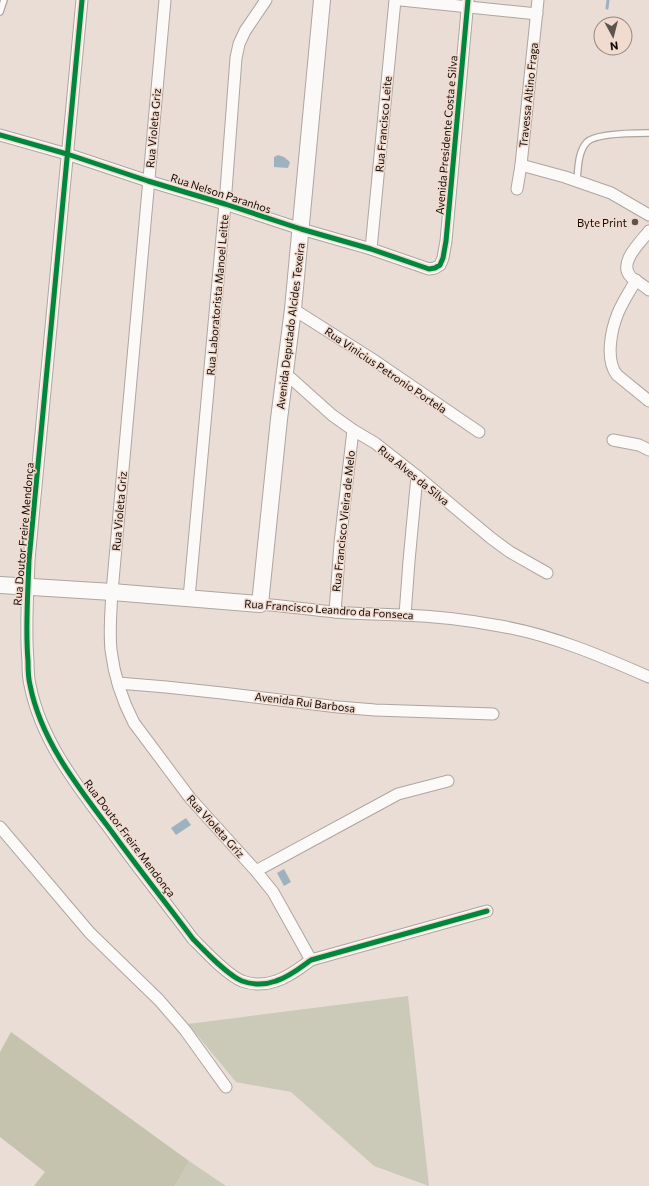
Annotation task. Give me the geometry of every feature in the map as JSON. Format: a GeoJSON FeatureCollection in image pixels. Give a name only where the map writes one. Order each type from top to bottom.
{"type":"FeatureCollection","features":[{"type":"Feature","properties":{"kind":"main road","name":"Avenida Deputado Alcides Texeira"},"geometry":{"type":"LineString","coordinates":[[260,604],[284,372],[293,309],[322,0]]}},
{"type":"Feature","properties":{"kind":"main road","name":"Rua Francisco Leandro da Fonseca"},"geometry":{"type":"LineString","coordinates":[[0,585],[260,604]]}},
{"type":"Feature","properties":{"kind":"street","name":"Rua Doutor Freire Mendonça"},"geometry":{"type":"LineString","coordinates":[[82,0],[29,560],[27,649],[29,683],[42,724],[58,756],[84,795],[193,939],[233,976],[242,981],[254,984],[266,984],[277,981],[289,975],[310,960],[487,911]]}},
{"type":"Feature","properties":{"kind":"street","name":"Rua Violeta Griz"},"geometry":{"type":"LineString","coordinates":[[165,0],[112,592],[111,649],[118,683],[128,712],[134,723],[190,798],[273,892],[310,960]]}},
{"type":"Feature","properties":{"kind":"street","name":"Rua Laboratorista Manoel Leitte"},"geometry":{"type":"LineString","coordinates":[[189,598],[225,204],[236,58],[239,44],[245,31],[266,0]]}},
{"type":"Feature","properties":{"kind":"street","name":"Rua Francisco Leite"},"geometry":{"type":"LineString","coordinates":[[371,249],[395,0]]}},
{"type":"Feature","properties":{"kind":"street"},"geometry":{"type":"LineString","coordinates":[[401,0],[468,3],[537,14]]}},
{"type":"Feature","properties":{"kind":"street","name":"Travessa Altino Fraga"},"geometry":{"type":"LineString","coordinates":[[517,189],[521,165],[538,0]]}},
{"type":"Feature","properties":{"kind":"street","name":"Avenida Presidente Costa e Silva"},"geometry":{"type":"LineString","coordinates":[[435,268],[444,258],[468,3]]}},
{"type":"Feature","properties":{"kind":"street","name":"Rua Nelson Paranhos"},"geometry":{"type":"LineString","coordinates":[[0,135],[67,154],[301,229],[371,249],[419,266],[429,269],[435,268]]}},
{"type":"Feature","properties":{"kind":"street"},"geometry":{"type":"LineString","coordinates":[[521,165],[577,181],[610,193],[649,215]]}},
{"type":"Feature","properties":{"kind":"street"},"geometry":{"type":"LineString","coordinates":[[649,231],[629,256],[627,263],[628,272],[631,276],[649,290]]}},
{"type":"Feature","properties":{"kind":"street"},"geometry":{"type":"LineString","coordinates":[[636,280],[619,311],[613,330],[611,360],[613,370],[616,375],[649,401]]}},
{"type":"Feature","properties":{"kind":"street","name":"Rua Vinicius Petronio Portela"},"geometry":{"type":"LineString","coordinates":[[293,309],[375,361],[479,432]]}},
{"type":"Feature","properties":{"kind":"street","name":"Rua Alves da Silva"},"geometry":{"type":"LineString","coordinates":[[284,372],[313,399],[353,430],[375,443],[417,476],[490,538],[510,552],[547,573]]}},
{"type":"Feature","properties":{"kind":"street","name":"Rua Francisco Vieira de Melo"},"geometry":{"type":"LineString","coordinates":[[335,612],[340,543],[353,430]]}},
{"type":"Feature","properties":{"kind":"street"},"geometry":{"type":"LineString","coordinates":[[612,440],[639,446],[649,450]]}},
{"type":"Feature","properties":{"kind":"street"},"geometry":{"type":"LineString","coordinates":[[405,615],[417,476]]}},
{"type":"Feature","properties":{"kind":"street","name":"Rua Francisco Leandro da Fonseca"},"geometry":{"type":"LineString","coordinates":[[260,604],[335,612],[405,615],[460,620],[501,626],[546,637],[608,659],[649,677]]}},
{"type":"Feature","properties":{"kind":"street","name":"Avenida Rui Barbosa"},"geometry":{"type":"LineString","coordinates":[[118,683],[214,692],[338,707],[375,710],[493,714]]}},
{"type":"Feature","properties":{"kind":"street"},"geometry":{"type":"LineString","coordinates":[[256,871],[398,794],[448,781]]}},
{"type":"Feature","properties":{"kind":"street"},"geometry":{"type":"LineString","coordinates":[[0,827],[90,933],[159,1000],[185,1030],[226,1087]]}},
{"type":"Feature","properties":{"kind":"lane"},"geometry":{"type":"LineString","coordinates":[[0,12],[4,0]]}},
{"type":"Feature","properties":{"kind":"lane"},"geometry":{"type":"LineString","coordinates":[[577,181],[581,152],[587,142],[592,138],[615,134],[649,133]]}},
{"type":"Feature","properties":{"kind":"shaded area"},"geometry":{"type":"Polygon","coordinates":[[[408,996],[429,1186],[374,1166],[291,1092],[236,1082],[188,1024],[408,996]]]}},
{"type":"Feature","properties":{"kind":"shaded area"},"geometry":{"type":"Polygon","coordinates":[[[11,1032],[189,1161],[175,1186],[34,1186],[45,1172],[0,1137],[0,1052],[11,1032]]]}},
{"type":"Feature","properties":{"kind":"shaded area"},"geometry":{"type":"Polygon","coordinates":[[[189,1161],[226,1186],[175,1186],[189,1161]]]}},
{"type":"Feature","properties":{"kind":"water"},"geometry":{"type":"Polygon","coordinates":[[[278,155],[284,157],[290,162],[288,168],[274,167],[274,157],[278,155]]]}},
{"type":"Feature","properties":{"kind":"water"},"geometry":{"type":"Polygon","coordinates":[[[186,818],[191,825],[176,835],[171,828],[186,818]]]}},
{"type":"Feature","properties":{"kind":"water"},"geometry":{"type":"Polygon","coordinates":[[[284,869],[291,882],[284,886],[277,873],[284,869]]]}},
{"type":"Feature","properties":{"kind":"waterway"},"geometry":{"type":"LineString","coordinates":[[607,8],[608,0]]}},
{"type":"Feature","properties":{"kind":"cycle path"},"geometry":{"type":"LineString","coordinates":[[82,0],[29,560],[27,623],[28,676],[35,706],[43,725],[62,763],[86,798],[193,939],[223,968],[242,981],[255,984],[272,982],[290,975],[311,960],[487,911]]}},
{"type":"Feature","properties":{"kind":"cycle path"},"geometry":{"type":"LineString","coordinates":[[0,135],[67,154],[301,229],[371,249],[429,269],[435,268],[440,265],[443,258],[446,241],[468,0]]}},
{"type":"Feature","properties":{"kind":"place","name":"Byte Print"},"geometry":{"type":"Point","coordinates":[635,222]}}]}
